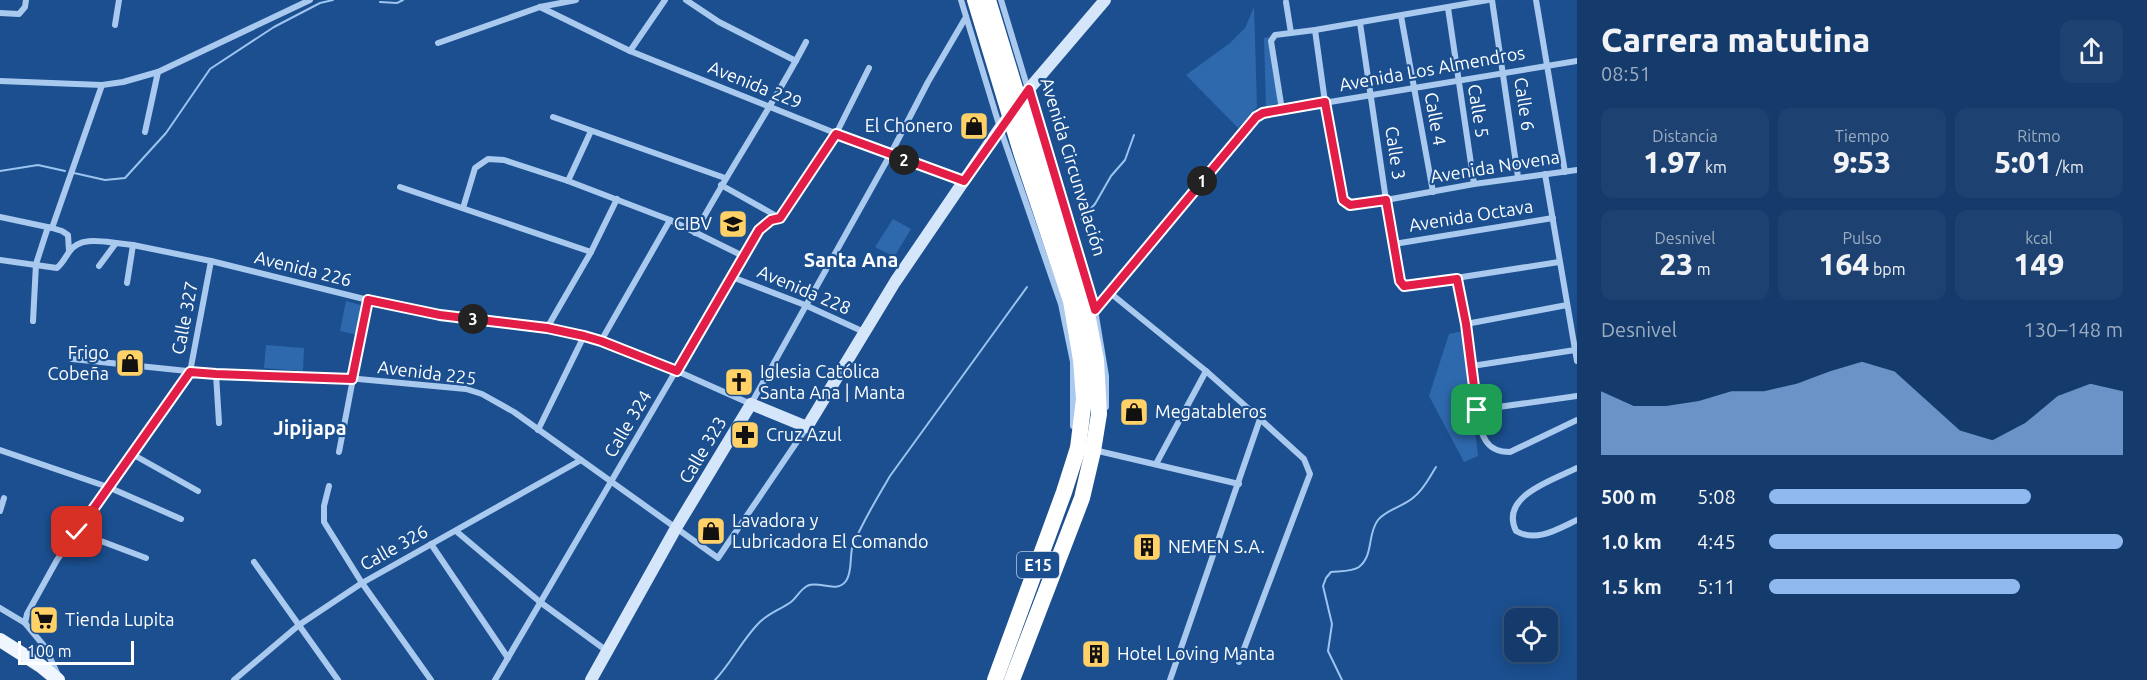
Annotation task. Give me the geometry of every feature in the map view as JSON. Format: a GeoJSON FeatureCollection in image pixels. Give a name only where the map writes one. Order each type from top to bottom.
{"type":"FeatureCollection","features":[{"type":"Feature","properties":{"kind":"highway","name":"Avenida Circunvalación"},"geometry":{"type":"LineString","coordinates":[[975,0],[1021,152],[1071,301],[1081,360],[1084,399],[1086,449],[1082,498],[1012,680]]}},
{"type":"Feature","properties":{"kind":"highway","name":"Avenida Circunvalación"},"geometry":{"type":"LineString","coordinates":[[988,0],[1057,226],[1085,303],[1096,371],[1099,414],[1086,449],[1064,492],[995,680]]}},
{"type":"Feature","properties":{"kind":"main road"},"geometry":{"type":"LineString","coordinates":[[0,640],[59,680]]}},
{"type":"Feature","properties":{"kind":"street"},"geometry":{"type":"LineString","coordinates":[[0,13],[19,14],[23,11],[26,0]]}},
{"type":"Feature","properties":{"kind":"street"},"geometry":{"type":"LineString","coordinates":[[115,26],[119,0]]}},
{"type":"Feature","properties":{"kind":"street"},"geometry":{"type":"LineString","coordinates":[[0,81],[102,85],[123,82],[158,72],[310,0]]}},
{"type":"Feature","properties":{"kind":"street"},"geometry":{"type":"LineString","coordinates":[[438,43],[540,8],[576,0]]}},
{"type":"Feature","properties":{"kind":"street"},"geometry":{"type":"LineString","coordinates":[[630,51],[664,0]]}},
{"type":"Feature","properties":{"kind":"street"},"geometry":{"type":"LineString","coordinates":[[686,0],[712,18],[796,61]]}},
{"type":"Feature","properties":{"kind":"street","name":"Avenida Circunvalación"},"geometry":{"type":"LineString","coordinates":[[961,0],[1000,128],[1061,304],[1073,362],[1073,427],[1086,449],[1100,443],[1104,431],[1107,395],[1103,348],[1095,310],[1001,0]]}},
{"type":"Feature","properties":{"kind":"street"},"geometry":{"type":"LineString","coordinates":[[751,404],[807,427],[895,282],[1000,128],[1029,89],[1105,0]]}},
{"type":"Feature","properties":{"kind":"street"},"geometry":{"type":"LineString","coordinates":[[1282,110],[1271,42],[1275,35],[1490,0]]}},
{"type":"Feature","properties":{"kind":"street","name":"Calle 6"},"geometry":{"type":"LineString","coordinates":[[1490,0],[1504,72],[1518,177]]}},
{"type":"Feature","properties":{"kind":"street"},"geometry":{"type":"LineString","coordinates":[[1536,0],[1565,171]]}},
{"type":"Feature","properties":{"kind":"street"},"geometry":{"type":"LineString","coordinates":[[1286,2],[1291,33]]}},
{"type":"Feature","properties":{"kind":"street","name":"Avenida 229"},"geometry":{"type":"LineString","coordinates":[[540,8],[630,51],[836,134],[964,181]]}},
{"type":"Feature","properties":{"kind":"street","name":"Calle 5"},"geometry":{"type":"LineString","coordinates":[[1448,8],[1474,184]]}},
{"type":"Feature","properties":{"kind":"street","name":"Calle 4"},"geometry":{"type":"LineString","coordinates":[[1401,16],[1433,192]]}},
{"type":"Feature","properties":{"kind":"street","name":"Calle 323"},"geometry":{"type":"LineString","coordinates":[[591,680],[676,528],[751,404],[966,17]]}},
{"type":"Feature","properties":{"kind":"street","name":"Calle 3"},"geometry":{"type":"LineString","coordinates":[[1360,22],[1400,281],[1404,286],[1457,279]]}},
{"type":"Feature","properties":{"kind":"street"},"geometry":{"type":"LineString","coordinates":[[1315,30],[1325,102]]}},
{"type":"Feature","properties":{"kind":"street"},"geometry":{"type":"LineString","coordinates":[[695,232],[806,42]]}},
{"type":"Feature","properties":{"kind":"street","name":"Avenida Los Almendros"},"geometry":{"type":"LineString","coordinates":[[1095,310],[1249,125],[1263,113],[1577,61]]}},
{"type":"Feature","properties":{"kind":"street","name":"Calle 324"},"geometry":{"type":"LineString","coordinates":[[495,680],[743,256],[759,230],[771,220],[780,218],[836,134],[869,68]]}},
{"type":"Feature","properties":{"kind":"street"},"geometry":{"type":"LineString","coordinates":[[145,132],[158,72]]}},
{"type":"Feature","properties":{"kind":"street"},"geometry":{"type":"LineString","coordinates":[[33,321],[36,264],[102,85]]}},
{"type":"Feature","properties":{"kind":"street","name":"Avenida Novena"},"geometry":{"type":"LineString","coordinates":[[1325,102],[1343,200],[1346,204],[1386,200],[1518,177],[1577,170]]}},
{"type":"Feature","properties":{"kind":"street"},"geometry":{"type":"LineString","coordinates":[[553,117],[725,178]]}},
{"type":"Feature","properties":{"kind":"street"},"geometry":{"type":"LineString","coordinates":[[568,181],[591,131]]}},
{"type":"Feature","properties":{"kind":"street"},"geometry":{"type":"LineString","coordinates":[[463,208],[475,168],[488,159],[504,160],[568,181],[670,220],[743,256]]}},
{"type":"Feature","properties":{"kind":"street"},"geometry":{"type":"LineString","coordinates":[[1545,174],[1566,305],[1574,323],[1577,361]]}},
{"type":"Feature","properties":{"kind":"street"},"geometry":{"type":"LineString","coordinates":[[721,185],[780,218]]}},
{"type":"Feature","properties":{"kind":"street"},"geometry":{"type":"LineString","coordinates":[[400,187],[591,252]]}},
{"type":"Feature","properties":{"kind":"street"},"geometry":{"type":"LineString","coordinates":[[547,328],[591,252],[617,199]]}},
{"type":"Feature","properties":{"kind":"street"},"geometry":{"type":"LineString","coordinates":[[0,217],[62,231],[68,235],[69,251]]}},
{"type":"Feature","properties":{"kind":"street","name":"Avenida Octava"},"geometry":{"type":"LineString","coordinates":[[1394,244],[1553,218]]}},
{"type":"Feature","properties":{"kind":"street"},"geometry":{"type":"LineString","coordinates":[[601,341],[670,220]]}},
{"type":"Feature","properties":{"kind":"street","name":"Avenida 226"},"geometry":{"type":"LineString","coordinates":[[36,264],[57,268],[69,251],[89,241],[133,245],[440,315],[547,328],[584,336],[677,371],[751,404]]}},
{"type":"Feature","properties":{"kind":"street"},"geometry":{"type":"LineString","coordinates":[[99,266],[116,243]]}},
{"type":"Feature","properties":{"kind":"street"},"geometry":{"type":"LineString","coordinates":[[127,283],[133,245]]}},
{"type":"Feature","properties":{"kind":"street"},"geometry":{"type":"LineString","coordinates":[[0,260],[36,264]]}},
{"type":"Feature","properties":{"kind":"street","name":"Calle 327"},"geometry":{"type":"LineString","coordinates":[[25,623],[27,614],[40,589],[77,532],[190,372],[211,261]]}},
{"type":"Feature","properties":{"kind":"street"},"geometry":{"type":"LineString","coordinates":[[1559,262],[1457,279],[1466,324],[1477,410],[1485,440],[1494,448],[1510,452],[1577,420]]}},
{"type":"Feature","properties":{"kind":"street","name":"Avenida 228"},"geometry":{"type":"LineString","coordinates":[[732,277],[806,305],[864,332]]}},
{"type":"Feature","properties":{"kind":"street"},"geometry":{"type":"LineString","coordinates":[[1109,292],[1206,371],[1260,419],[1304,459],[1310,474],[1239,662]]}},
{"type":"Feature","properties":{"kind":"street"},"geometry":{"type":"LineString","coordinates":[[339,452],[368,300]]}},
{"type":"Feature","properties":{"kind":"street"},"geometry":{"type":"LineString","coordinates":[[1466,324],[1566,305]]}},
{"type":"Feature","properties":{"kind":"street"},"geometry":{"type":"LineString","coordinates":[[538,430],[584,336]]}},
{"type":"Feature","properties":{"kind":"street"},"geometry":{"type":"LineString","coordinates":[[1472,366],[1575,350]]}},
{"type":"Feature","properties":{"kind":"street","name":"Avenida 225"},"geometry":{"type":"LineString","coordinates":[[72,359],[216,374],[352,379],[466,389],[482,393],[514,412],[718,558],[807,427]]}},
{"type":"Feature","properties":{"kind":"street"},"geometry":{"type":"LineString","coordinates":[[1156,464],[1206,371]]}},
{"type":"Feature","properties":{"kind":"street"},"geometry":{"type":"LineString","coordinates":[[216,374],[219,423]]}},
{"type":"Feature","properties":{"kind":"street"},"geometry":{"type":"LineString","coordinates":[[1477,410],[1577,396]]}},
{"type":"Feature","properties":{"kind":"street"},"geometry":{"type":"LineString","coordinates":[[1170,680],[1260,419]]}},
{"type":"Feature","properties":{"kind":"street"},"geometry":{"type":"LineString","coordinates":[[1086,449],[1239,484]]}},
{"type":"Feature","properties":{"kind":"street"},"geometry":{"type":"LineString","coordinates":[[0,450],[108,487],[181,519]]}},
{"type":"Feature","properties":{"kind":"street"},"geometry":{"type":"LineString","coordinates":[[132,454],[198,491]]}},
{"type":"Feature","properties":{"kind":"street","name":"Calle 326"},"geometry":{"type":"LineString","coordinates":[[234,680],[299,625],[362,583],[581,460]]}},
{"type":"Feature","properties":{"kind":"street"},"geometry":{"type":"LineString","coordinates":[[1577,468],[1526,493],[1515,508],[1512,517],[1516,531],[1522,535],[1544,535],[1577,520]]}},
{"type":"Feature","properties":{"kind":"street"},"geometry":{"type":"LineString","coordinates":[[329,486],[324,506],[324,522],[362,583],[431,680]]}},
{"type":"Feature","properties":{"kind":"street"},"geometry":{"type":"LineString","coordinates":[[0,511],[4,498]]}},
{"type":"Feature","properties":{"kind":"street"},"geometry":{"type":"LineString","coordinates":[[456,531],[540,602],[607,651]]}},
{"type":"Feature","properties":{"kind":"street"},"geometry":{"type":"LineString","coordinates":[[77,532],[146,558]]}},
{"type":"Feature","properties":{"kind":"street"},"geometry":{"type":"LineString","coordinates":[[430,544],[508,658]]}},
{"type":"Feature","properties":{"kind":"street"},"geometry":{"type":"LineString","coordinates":[[254,562],[338,680]]}},
{"type":"Feature","properties":{"kind":"street"},"geometry":{"type":"LineString","coordinates":[[0,608],[25,623],[50,655],[59,680]]}},
{"type":"Feature","properties":{"kind":"shaded area"},"geometry":{"type":"Polygon","coordinates":[[[1254,7],[1257,107],[1238,128],[1186,75],[1230,43],[1245,28],[1254,7]]]}},
{"type":"Feature","properties":{"kind":"shaded area"},"geometry":{"type":"Polygon","coordinates":[[[1269,37],[1279,103],[1266,107],[1264,38],[1269,37]]]}},
{"type":"Feature","properties":{"kind":"shaded area"},"geometry":{"type":"Polygon","coordinates":[[[893,219],[911,229],[894,257],[875,247],[893,219]]]}},
{"type":"Feature","properties":{"kind":"shaded area"},"geometry":{"type":"Polygon","coordinates":[[[346,301],[364,306],[357,335],[340,331],[346,301]]]}},
{"type":"Feature","properties":{"kind":"shaded area"},"geometry":{"type":"Polygon","coordinates":[[[1463,331],[1478,456],[1464,462],[1429,396],[1449,334],[1463,331]]]}},
{"type":"Feature","properties":{"kind":"shaded area"},"geometry":{"type":"Polygon","coordinates":[[[266,345],[304,348],[303,371],[264,368],[266,345]]]}},
{"type":"Feature","properties":{"kind":"waterway"},"geometry":{"type":"LineString","coordinates":[[74,173],[105,180],[125,178],[166,133],[210,69],[274,27],[320,3],[333,0]]}},
{"type":"Feature","properties":{"kind":"waterway"},"geometry":{"type":"LineString","coordinates":[[380,2],[397,3],[403,0]]}},
{"type":"Feature","properties":{"kind":"waterway"},"geometry":{"type":"LineString","coordinates":[[1081,219],[1095,204],[1111,176],[1125,160],[1134,135]]}},
{"type":"Feature","properties":{"kind":"waterway"},"geometry":{"type":"LineString","coordinates":[[0,171],[38,165],[65,171]]}},
{"type":"Feature","properties":{"kind":"waterway"},"geometry":{"type":"LineString","coordinates":[[715,680],[761,621],[791,602],[807,586],[832,587],[842,585],[846,581],[853,545],[890,476],[1027,287]]}},
{"type":"Feature","properties":{"kind":"waterway"},"geometry":{"type":"LineString","coordinates":[[1342,680],[1328,651],[1332,624],[1323,586],[1326,578],[1331,572],[1356,569],[1364,562],[1369,551],[1372,532],[1378,520],[1418,494],[1436,467]]}},
{"type":"Feature","properties":{"kind":"place","name":"El Chonero"},"geometry":{"type":"Point","coordinates":[974,126]}},
{"type":"Feature","properties":{"kind":"place","name":"CIBV"},"geometry":{"type":"Point","coordinates":[733,224]}},
{"type":"Feature","properties":{"kind":"place","name":"Frigo Cobeña"},"geometry":{"type":"Point","coordinates":[130,363]}},
{"type":"Feature","properties":{"kind":"place","name":"Iglesia Católica Santa Ana | Manta"},"geometry":{"type":"Point","coordinates":[739,382]}},
{"type":"Feature","properties":{"kind":"place","name":"Megatableros"},"geometry":{"type":"Point","coordinates":[1134,412]}},
{"type":"Feature","properties":{"kind":"place","name":"Cruz Azul"},"geometry":{"type":"Point","coordinates":[745,435]}},
{"type":"Feature","properties":{"kind":"place","name":"Lavadora y Lubricadora El Comando"},"geometry":{"type":"Point","coordinates":[711,531]}},
{"type":"Feature","properties":{"kind":"place","name":"NEMEN S.A."},"geometry":{"type":"Point","coordinates":[1147,547]}},
{"type":"Feature","properties":{"kind":"place","name":"Tienda Lupita"},"geometry":{"type":"Point","coordinates":[44,620]}},
{"type":"Feature","properties":{"kind":"place","name":"Hotel Loving Manta"},"geometry":{"type":"Point","coordinates":[1096,654]}},
{"type":"Feature","properties":{"kind":"district","name":"Santa Ana"},"geometry":{"type":"Point","coordinates":[851,260]}},
{"type":"Feature","properties":{"kind":"district","name":"Jipijapa"},"geometry":{"type":"Point","coordinates":[310,428]}},
{"type":"Feature","properties":{"kind":"route"},"geometry":{"type":"LineString","coordinates":[[77,532],[190,372],[352,379],[368,300],[440,315],[547,328],[584,336],[677,371],[759,230],[771,220],[780,218],[836,134],[964,181],[1029,89],[1095,310],[1256,117],[1263,113],[1325,102],[1343,200],[1350,205],[1386,200],[1400,281],[1407,287],[1457,279],[1466,324],[1477,410]]}}]}
